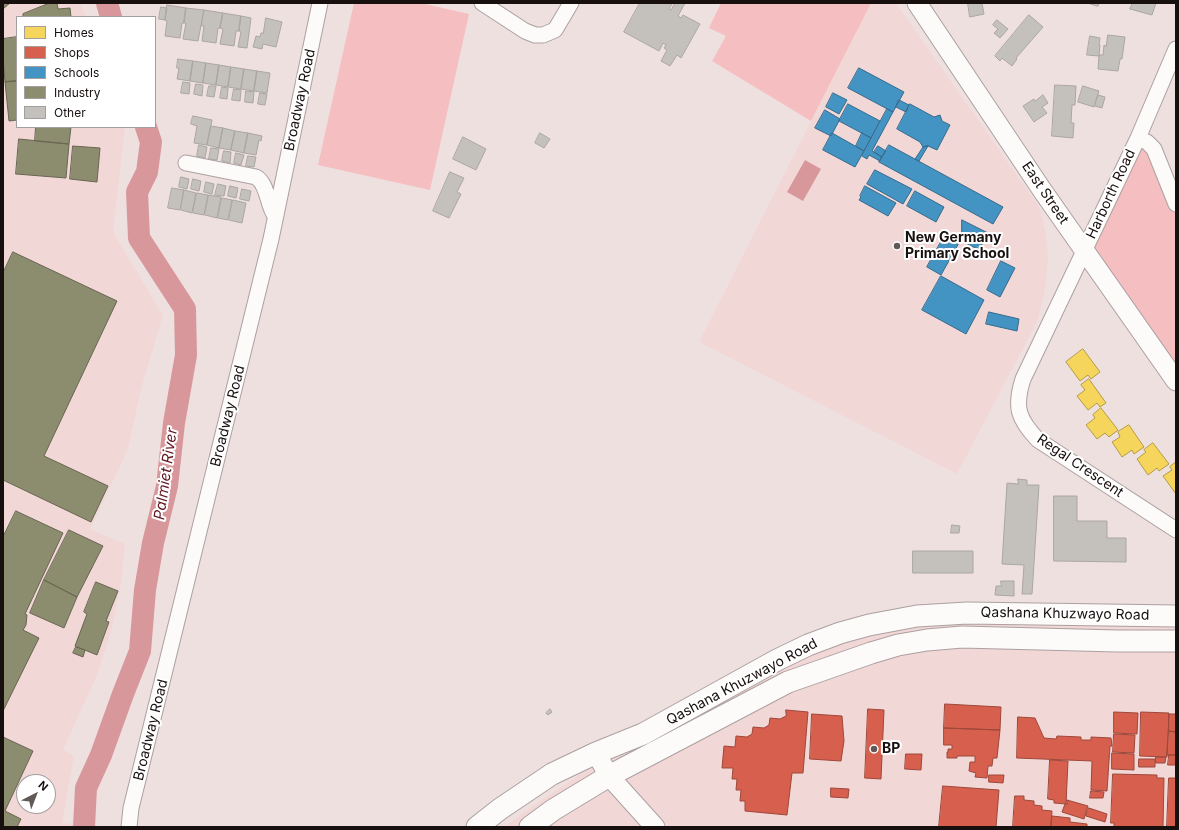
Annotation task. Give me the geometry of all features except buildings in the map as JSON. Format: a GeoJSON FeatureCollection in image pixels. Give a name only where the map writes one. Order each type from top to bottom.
{"type":"FeatureCollection","features":[{"type":"Feature","properties":{"kind":"main road","name":"Qashana Khuzwayo Road"},"geometry":{"type":"LineString","coordinates":[[477,827],[500,809],[552,774],[596,753],[643,734],[777,660],[808,645],[840,633],[869,625],[917,616],[967,613],[1176,616]]}},
{"type":"Feature","properties":{"kind":"main road","name":"Qashana Khuzwayo Road"},"geometry":{"type":"LineString","coordinates":[[530,827],[553,810],[609,776],[788,682],[849,660],[898,645],[927,640],[962,637],[1176,641]]}},
{"type":"Feature","properties":{"kind":"street","name":"Broadway Road"},"geometry":{"type":"LineString","coordinates":[[129,827],[131,808],[272,239],[275,216],[320,3]]}},
{"type":"Feature","properties":{"kind":"street"},"geometry":{"type":"LineString","coordinates":[[482,3],[535,35],[543,35],[555,30],[571,3]]}},
{"type":"Feature","properties":{"kind":"street","name":"East Street"},"geometry":{"type":"LineString","coordinates":[[917,3],[1084,251],[1176,381]]}},
{"type":"Feature","properties":{"kind":"street","name":"Harborth Road"},"geometry":{"type":"LineString","coordinates":[[1084,251],[1138,138],[1176,49]]}},
{"type":"Feature","properties":{"kind":"street","name":"Harborth Road"},"geometry":{"type":"LineString","coordinates":[[1138,138],[1147,142],[1154,149],[1176,204]]}},
{"type":"Feature","properties":{"kind":"street"},"geometry":{"type":"LineString","coordinates":[[186,163],[256,177],[263,183],[270,208],[275,216]]}},
{"type":"Feature","properties":{"kind":"street","name":"Regal Crescent"},"geometry":{"type":"LineString","coordinates":[[1084,251],[1023,379],[1019,392],[1019,411],[1026,428],[1038,440],[1176,530]]}},
{"type":"Feature","properties":{"kind":"street"},"geometry":{"type":"LineString","coordinates":[[596,753],[609,776],[655,827]]}},
{"type":"Feature","properties":{"kind":"shaded area"},"geometry":{"type":"Polygon","coordinates":[[[3,3],[80,3],[86,16],[16,16],[16,128],[125,128],[113,232],[163,315],[142,386],[128,449],[90,529],[125,544],[121,584],[112,628],[97,676],[63,749],[74,756],[62,823],[112,827],[3,827],[3,3]]]}},
{"type":"Feature","properties":{"kind":"shaded area"},"geometry":{"type":"Polygon","coordinates":[[[354,3],[421,3],[469,14],[430,190],[318,165],[354,3]]]}},
{"type":"Feature","properties":{"kind":"shaded area"},"geometry":{"type":"Polygon","coordinates":[[[721,3],[871,3],[811,121],[712,61],[726,36],[709,28],[721,3]]]}},
{"type":"Feature","properties":{"kind":"shaded area","name":"New Germany Primary School"},"geometry":{"type":"Polygon","coordinates":[[[871,3],[896,3],[1040,208],[1046,235],[1048,257],[1045,290],[1038,320],[957,474],[699,342],[871,3]]]}},
{"type":"Feature","properties":{"kind":"shaded area"},"geometry":{"type":"Polygon","coordinates":[[[1137,137],[1147,141],[1176,203],[1176,381],[1084,251],[1137,137]]]}},
{"type":"Feature","properties":{"kind":"shaded area"},"geometry":{"type":"Polygon","coordinates":[[[805,160],[821,169],[803,201],[787,192],[805,160]]]}},
{"type":"Feature","properties":{"kind":"shaded area"},"geometry":{"type":"Polygon","coordinates":[[[918,617],[1176,617],[1176,827],[504,827],[600,761],[779,661],[918,617]]]}},
{"type":"Feature","properties":{"kind":"waterway","name":"Palmiet River"},"geometry":{"type":"LineString","coordinates":[[107,3],[111,16]]}},
{"type":"Feature","properties":{"kind":"waterway","name":"Palmiet River"},"geometry":{"type":"LineString","coordinates":[[84,827],[86,788],[101,755],[140,651],[145,590],[153,543],[167,486],[174,423],[186,355],[185,309],[139,238],[137,192],[147,172],[151,142],[146,128]]}},
{"type":"Feature","properties":{"kind":"place","name":"New Germany Primary School"},"geometry":{"type":"Point","coordinates":[897,246]}},
{"type":"Feature","properties":{"kind":"place","name":"BP"},"geometry":{"type":"Point","coordinates":[874,749]}}]}
